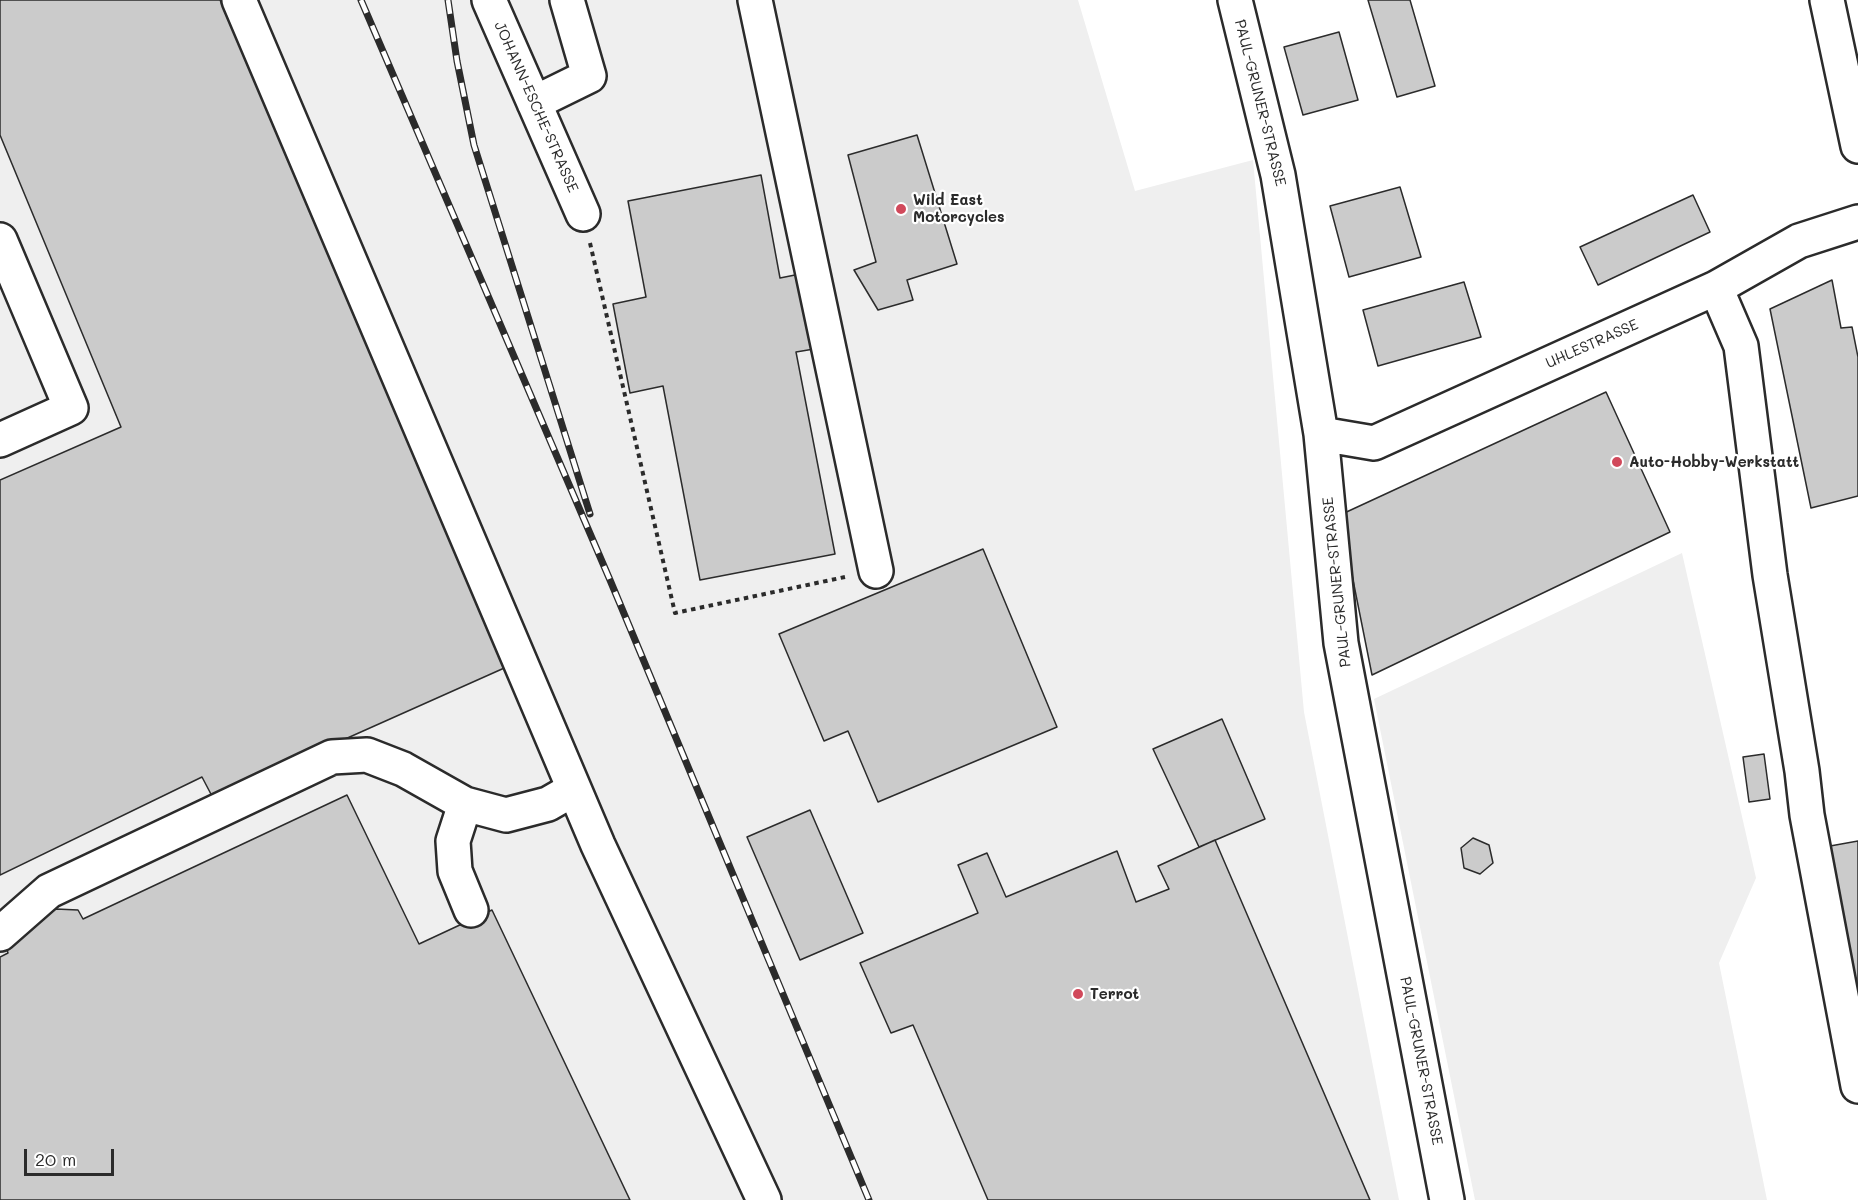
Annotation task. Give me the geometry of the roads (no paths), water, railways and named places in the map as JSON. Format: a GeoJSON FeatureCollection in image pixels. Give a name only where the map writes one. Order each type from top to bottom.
{"type":"FeatureCollection","features":[{"type":"Feature","properties":{"kind":"street"},"geometry":{"type":"LineString","coordinates":[[239,0],[598,845],[764,1200]]}},
{"type":"Feature","properties":{"kind":"street","name":"JOHANN-ESCHE-STRASSE"},"geometry":{"type":"LineString","coordinates":[[489,0],[583,214]]}},
{"type":"Feature","properties":{"kind":"street"},"geometry":{"type":"LineString","coordinates":[[534,103],[589,76],[567,0]]}},
{"type":"Feature","properties":{"kind":"street"},"geometry":{"type":"LineString","coordinates":[[755,0],[876,571]]}},
{"type":"Feature","properties":{"kind":"street","name":"PAUL-GRUNER-STRASSE"},"geometry":{"type":"LineString","coordinates":[[1235,0],[1278,175],[1321,434],[1341,643],[1447,1200]]}},
{"type":"Feature","properties":{"kind":"street"},"geometry":{"type":"LineString","coordinates":[[1827,0],[1858,146]]}},
{"type":"Feature","properties":{"kind":"street","name":"UHLESTRASSE"},"geometry":{"type":"LineString","coordinates":[[1321,434],[1374,443],[1716,288],[1799,241],[1858,222]]}},
{"type":"Feature","properties":{"kind":"street"},"geometry":{"type":"LineString","coordinates":[[0,240],[71,408],[0,440]]}},
{"type":"Feature","properties":{"kind":"street"},"geometry":{"type":"LineString","coordinates":[[1716,288],[1741,346],[1768,564],[1802,771],[1807,815],[1858,1086]]}},
{"type":"Feature","properties":{"kind":"street"},"geometry":{"type":"LineString","coordinates":[[0,908],[49,891],[332,757],[367,755],[403,769],[465,804],[506,815],[548,804],[574,789]]}},
{"type":"Feature","properties":{"kind":"street"},"geometry":{"type":"LineString","coordinates":[[465,804],[453,841],[455,872],[471,910]]}},
{"type":"Feature","properties":{"kind":"street"},"geometry":{"type":"LineString","coordinates":[[0,934],[49,891]]}},
{"type":"Feature","properties":{"kind":"railway"},"geometry":{"type":"LineString","coordinates":[[361,0],[610,580],[869,1200]]}},
{"type":"Feature","properties":{"kind":"railway"},"geometry":{"type":"LineString","coordinates":[[448,0],[457,61],[474,145],[590,514]]}},
{"type":"Feature","properties":{"kind":"place","name":"Wild East Motorcycles"},"geometry":{"type":"Point","coordinates":[901,209]}},
{"type":"Feature","properties":{"kind":"place","name":"Auto-Hobby-Werkstatt"},"geometry":{"type":"Point","coordinates":[1617,462]}},
{"type":"Feature","properties":{"kind":"place","name":"Terrot"},"geometry":{"type":"Point","coordinates":[1078,994]}}]}
